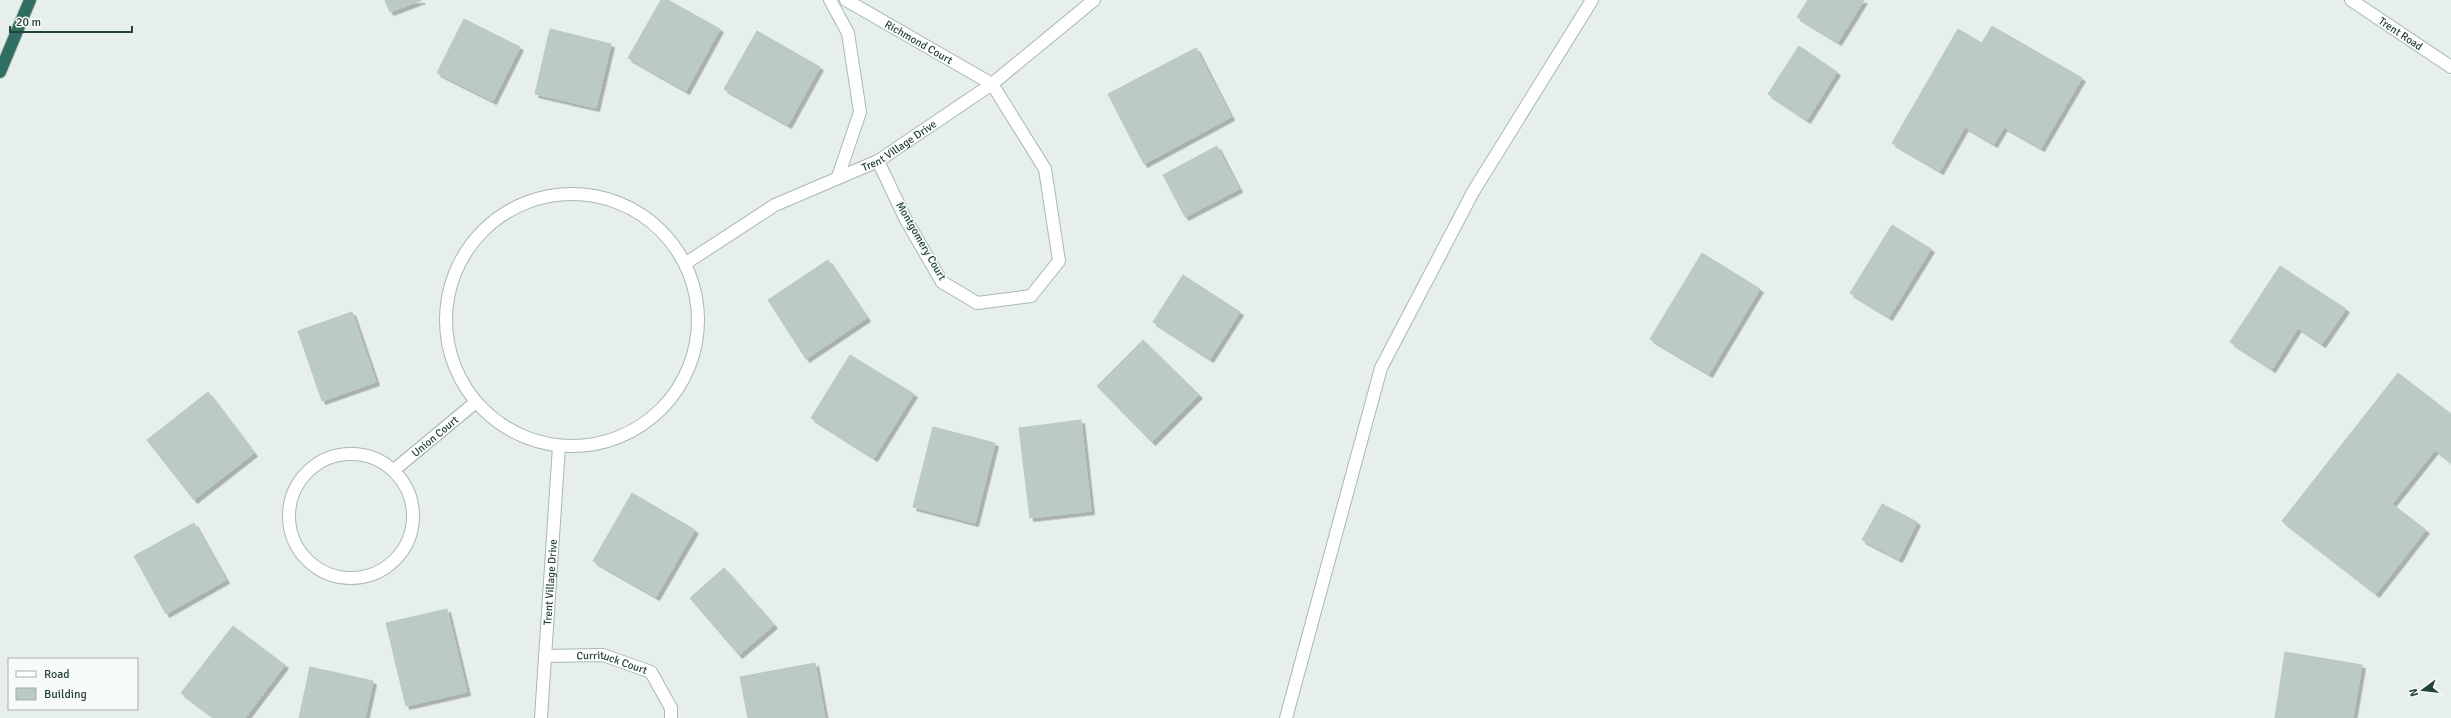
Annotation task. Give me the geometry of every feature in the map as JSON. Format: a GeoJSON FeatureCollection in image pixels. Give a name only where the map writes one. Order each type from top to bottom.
{"type":"FeatureCollection","features":[{"type":"Feature","properties":{"kind":"highway"},"geometry":{"type":"LineString","coordinates":[[0,72],[30,0]]}},
{"type":"Feature","properties":{"kind":"street"},"geometry":{"type":"LineString","coordinates":[[830,0],[848,33],[860,112],[838,178]]}},
{"type":"Feature","properties":{"kind":"street","name":"Richmond Court"},"geometry":{"type":"LineString","coordinates":[[846,0],[992,84]]}},
{"type":"Feature","properties":{"kind":"street","name":"Trent Village Drive"},"geometry":{"type":"LineString","coordinates":[[686,263],[775,205],[878,161],[992,84],[1094,0]]}},
{"type":"Feature","properties":{"kind":"street"},"geometry":{"type":"LineString","coordinates":[[1286,718],[1381,368],[1473,192],[1592,0]]}},
{"type":"Feature","properties":{"kind":"street","name":"Trent Road"},"geometry":{"type":"LineString","coordinates":[[2351,0],[2451,67]]}},
{"type":"Feature","properties":{"kind":"street","name":"Montgomery Court"},"geometry":{"type":"LineString","coordinates":[[878,161],[906,220],[942,282],[977,303],[1031,296],[1059,261],[1045,169],[992,84]]}},
{"type":"Feature","properties":{"kind":"street"},"geometry":{"type":"LineString","coordinates":[[583,193],[618,202],[625,204],[660,228],[686,263],[698,300],[697,338],[686,376],[664,407],[634,430],[597,444],[559,446],[528,439],[500,424],[476,402],[454,366],[445,324],[451,281],[470,243],[502,213],[541,196],[583,193]]}},
{"type":"Feature","properties":{"kind":"street","name":"Union Court"},"geometry":{"type":"LineString","coordinates":[[394,470],[476,402]]}},
{"type":"Feature","properties":{"kind":"street","name":"Trent Village Drive"},"geometry":{"type":"LineString","coordinates":[[541,718],[559,446]]}},
{"type":"Feature","properties":{"kind":"street"},"geometry":{"type":"LineString","coordinates":[[358,453],[378,459],[394,470],[407,487],[414,507],[412,528],[405,548],[391,564],[373,575],[359,577],[331,576],[313,566],[298,550],[290,531],[288,510],[291,497],[304,474],[319,461],[338,454],[358,453]]}},
{"type":"Feature","properties":{"kind":"street","name":"Currituck Court"},"geometry":{"type":"LineString","coordinates":[[545,656],[603,655],[651,672],[671,708],[671,718]]}},
{"type":"Feature","properties":{"kind":"building"},"geometry":{"type":"Polygon","coordinates":[[[385,0],[422,0],[390,12],[385,0]]]}},
{"type":"Feature","properties":{"kind":"building"},"geometry":{"type":"Polygon","coordinates":[[[661,0],[668,0],[720,29],[686,91],[628,58],[661,0]]]}},
{"type":"Feature","properties":{"kind":"building"},"geometry":{"type":"Polygon","coordinates":[[[1808,0],[1864,0],[1838,42],[1797,17],[1808,0]]]}},
{"type":"Feature","properties":{"kind":"building"},"geometry":{"type":"Polygon","coordinates":[[[464,19],[520,47],[493,101],[437,73],[464,19]]]}},
{"type":"Feature","properties":{"kind":"building"},"geometry":{"type":"Polygon","coordinates":[[[1992,26],[2082,78],[2041,148],[2004,127],[1994,144],[1965,127],[1940,171],[1892,143],[1958,29],[1982,43],[1992,26]]]}},
{"type":"Feature","properties":{"kind":"building"},"geometry":{"type":"Polygon","coordinates":[[[550,29],[611,44],[596,108],[535,94],[550,29]]]}},
{"type":"Feature","properties":{"kind":"building"},"geometry":{"type":"Polygon","coordinates":[[[757,31],[820,67],[788,125],[724,89],[757,31]]]}},
{"type":"Feature","properties":{"kind":"building"},"geometry":{"type":"Polygon","coordinates":[[[1799,46],[1837,72],[1807,120],[1768,94],[1799,46]]]}},
{"type":"Feature","properties":{"kind":"building"},"geometry":{"type":"Polygon","coordinates":[[[1196,48],[1231,117],[1144,164],[1108,94],[1196,48]]]}},
{"type":"Feature","properties":{"kind":"building"},"geometry":{"type":"Polygon","coordinates":[[[1217,146],[1239,189],[1185,217],[1163,175],[1217,146]]]}},
{"type":"Feature","properties":{"kind":"building"},"geometry":{"type":"Polygon","coordinates":[[[1892,225],[1931,249],[1889,317],[1850,293],[1892,225]]]}},
{"type":"Feature","properties":{"kind":"building"},"geometry":{"type":"Polygon","coordinates":[[[1702,253],[1760,289],[1709,374],[1650,339],[1702,253]]]}},
{"type":"Feature","properties":{"kind":"building"},"geometry":{"type":"Polygon","coordinates":[[[828,260],[867,318],[806,359],[768,300],[828,260]]]}},
{"type":"Feature","properties":{"kind":"building"},"geometry":{"type":"Polygon","coordinates":[[[2280,266],[2346,309],[2322,344],[2298,328],[2272,369],[2230,342],[2280,266]]]}},
{"type":"Feature","properties":{"kind":"building"},"geometry":{"type":"Polygon","coordinates":[[[1183,275],[1240,312],[1210,359],[1153,322],[1183,275]]]}},
{"type":"Feature","properties":{"kind":"building"},"geometry":{"type":"Polygon","coordinates":[[[352,312],[376,382],[322,401],[298,331],[352,312]]]}},
{"type":"Feature","properties":{"kind":"building"},"geometry":{"type":"Polygon","coordinates":[[[1143,340],[1199,395],[1152,442],[1097,386],[1143,340]]]}},
{"type":"Feature","properties":{"kind":"building"},"geometry":{"type":"Polygon","coordinates":[[[850,355],[914,394],[874,458],[811,418],[850,355]]]}},
{"type":"Feature","properties":{"kind":"building"},"geometry":{"type":"Polygon","coordinates":[[[2398,373],[2451,414],[2451,463],[2435,450],[2392,504],[2426,530],[2376,594],[2282,521],[2398,373]]]}},
{"type":"Feature","properties":{"kind":"building"},"geometry":{"type":"Polygon","coordinates":[[[208,392],[254,453],[194,500],[147,440],[208,392]]]}},
{"type":"Feature","properties":{"kind":"building"},"geometry":{"type":"Polygon","coordinates":[[[1081,420],[1091,511],[1030,518],[1019,428],[1081,420]]]}},
{"type":"Feature","properties":{"kind":"building"},"geometry":{"type":"Polygon","coordinates":[[[933,427],[995,443],[975,523],[913,507],[933,427]]]}},
{"type":"Feature","properties":{"kind":"building"},"geometry":{"type":"Polygon","coordinates":[[[632,493],[695,530],[656,597],[593,561],[632,493]]]}},
{"type":"Feature","properties":{"kind":"building"},"geometry":{"type":"Polygon","coordinates":[[[1882,504],[1917,522],[1899,559],[1862,540],[1882,504]]]}},
{"type":"Feature","properties":{"kind":"building"},"geometry":{"type":"Polygon","coordinates":[[[194,523],[226,580],[166,614],[134,556],[194,523]]]}},
{"type":"Feature","properties":{"kind":"building"},"geometry":{"type":"Polygon","coordinates":[[[724,568],[774,625],[739,655],[690,598],[724,568]]]}},
{"type":"Feature","properties":{"kind":"building"},"geometry":{"type":"Polygon","coordinates":[[[447,609],[467,692],[406,706],[386,623],[447,609]]]}},
{"type":"Feature","properties":{"kind":"building"},"geometry":{"type":"Polygon","coordinates":[[[233,626],[285,665],[245,718],[214,718],[181,693],[233,626]]]}},
{"type":"Feature","properties":{"kind":"building"},"geometry":{"type":"Polygon","coordinates":[[[2285,652],[2362,665],[2353,718],[2275,718],[2285,652]]]}},
{"type":"Feature","properties":{"kind":"building"},"geometry":{"type":"Polygon","coordinates":[[[815,663],[825,718],[748,718],[740,677],[815,663]]]}},
{"type":"Feature","properties":{"kind":"building"},"geometry":{"type":"Polygon","coordinates":[[[310,667],[373,681],[365,718],[299,718],[310,667]]]}}]}
